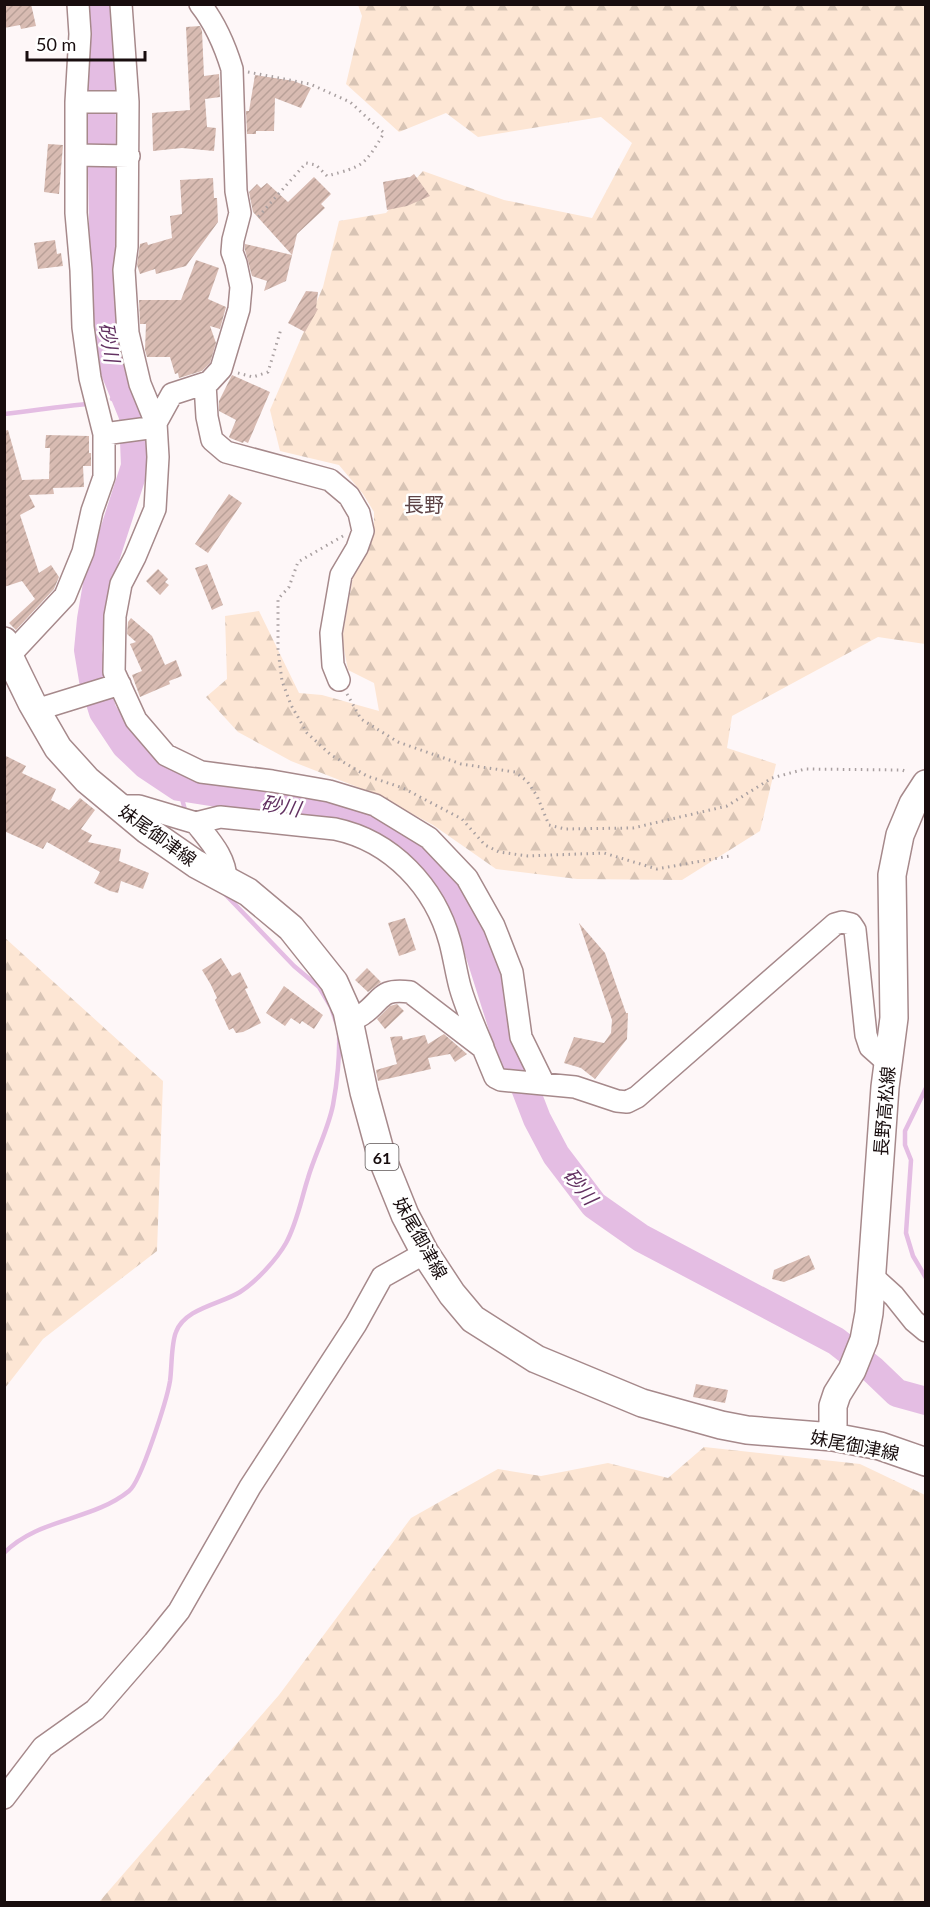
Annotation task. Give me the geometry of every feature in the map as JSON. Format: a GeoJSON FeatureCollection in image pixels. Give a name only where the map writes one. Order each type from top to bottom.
{"type":"FeatureCollection","features":[{"type":"Feature","properties":{"kind":"main road","name":"妹尾御津線"},"geometry":{"type":"LineString","coordinates":[[7,648],[36,711],[58,748],[87,780],[147,830],[196,864],[248,892],[291,928],[334,982],[347,1011],[364,1092],[382,1158],[405,1215],[425,1253],[452,1294],[473,1319],[536,1359],[642,1403],[696,1420],[747,1430],[833,1437],[880,1446],[926,1462]]}},
{"type":"Feature","properties":{"kind":"main road","name":"長野高松線"},"geometry":{"type":"LineString","coordinates":[[833,1437],[833,1406],[837,1394],[852,1370],[864,1340],[869,1313],[885,1087],[894,1018],[892,875],[900,835],[913,804],[918,778]]}},
{"type":"Feature","properties":{"kind":"street"},"geometry":{"type":"LineString","coordinates":[[7,648],[66,596],[83,552],[92,511],[104,477],[104,434],[90,378],[83,327],[76,213],[76,102],[80,34],[78,4]]}},
{"type":"Feature","properties":{"kind":"street"},"geometry":{"type":"LineString","coordinates":[[121,4],[128,102],[127,247],[124,270],[128,333],[140,384],[156,424],[158,457],[154,509],[135,557],[121,584],[115,616],[114,672],[136,720],[166,755],[201,772],[329,791],[375,805],[429,838],[467,878],[494,926],[512,972],[521,1037],[544,1084]]}},
{"type":"Feature","properties":{"kind":"street"},"geometry":{"type":"LineString","coordinates":[[156,424],[172,394],[209,382],[221,369],[239,309],[241,287],[232,252],[240,213],[236,191],[232,69],[227,52],[209,15],[200,4]]}},
{"type":"Feature","properties":{"kind":"street"},"geometry":{"type":"LineString","coordinates":[[76,102],[128,102]]}},
{"type":"Feature","properties":{"kind":"street"},"geometry":{"type":"LineString","coordinates":[[76,154],[129,156]]}},
{"type":"Feature","properties":{"kind":"street"},"geometry":{"type":"LineString","coordinates":[[205,384],[207,417],[212,440],[226,452],[330,480],[349,496],[359,513],[363,531],[357,548],[341,574],[331,633],[333,665],[339,680]]}},
{"type":"Feature","properties":{"kind":"street"},"geometry":{"type":"LineString","coordinates":[[104,434],[156,424]]}},
{"type":"Feature","properties":{"kind":"street"},"geometry":{"type":"LineString","coordinates":[[36,711],[120,684]]}},
{"type":"Feature","properties":{"kind":"street"},"geometry":{"type":"LineString","coordinates":[[118,806],[138,806],[196,823],[220,817],[344,831],[375,844],[406,866],[423,884],[438,909],[450,941],[460,988],[495,1077],[501,1080],[575,1087],[617,1101],[627,1102],[637,1097],[834,924],[842,922],[851,924],[855,930],[866,1035],[870,1047],[888,1063]]}},
{"type":"Feature","properties":{"kind":"street"},"geometry":{"type":"LineString","coordinates":[[196,823],[216,848],[226,871],[226,880]]}},
{"type":"Feature","properties":{"kind":"street"},"geometry":{"type":"LineString","coordinates":[[349,1021],[362,1015],[378,998],[388,992],[398,990],[410,992],[483,1048]]}},
{"type":"Feature","properties":{"kind":"street"},"geometry":{"type":"LineString","coordinates":[[4,1798],[43,1747],[95,1710],[179,1611],[250,1487],[356,1324],[382,1277],[425,1253]]}},
{"type":"Feature","properties":{"kind":"street"},"geometry":{"type":"LineString","coordinates":[[872,1276],[926,1331]]}},
{"type":"Feature","properties":{"kind":"path"},"geometry":{"type":"LineString","coordinates":[[232,69],[310,84],[350,102],[384,133],[371,154],[359,167],[327,176],[316,165],[306,163],[258,217],[238,223]]}},
{"type":"Feature","properties":{"kind":"path"},"geometry":{"type":"LineString","coordinates":[[221,369],[253,377],[267,372],[281,329]]}},
{"type":"Feature","properties":{"kind":"path"},"geometry":{"type":"LineString","coordinates":[[359,513],[348,533],[298,562],[289,587],[278,599],[278,650],[282,681],[291,705],[307,733],[331,755],[367,776],[403,788],[462,819],[485,844],[499,852],[528,856],[604,853],[657,869],[730,856]]}},
{"type":"Feature","properties":{"kind":"path"},"geometry":{"type":"LineString","coordinates":[[339,680],[361,719],[398,742],[461,764],[515,772],[527,781],[537,796],[549,825],[565,829],[633,828],[727,806],[772,778],[805,769],[902,770],[918,778]]}},
{"type":"Feature","properties":{"kind":"green space"},"geometry":{"type":"Polygon","coordinates":[[[358,5],[925,5],[925,644],[878,637],[732,716],[727,748],[776,764],[760,831],[682,880],[577,879],[496,869],[433,825],[375,794],[291,761],[238,732],[206,697],[227,679],[225,616],[259,611],[299,693],[322,695],[379,711],[374,683],[348,670],[342,639],[353,577],[374,535],[374,512],[363,494],[339,465],[280,451],[270,410],[323,287],[339,221],[386,213],[423,171],[504,200],[592,218],[632,143],[601,117],[478,137],[446,113],[399,132],[346,84],[362,16],[358,5]]]}},
{"type":"Feature","properties":{"kind":"green space"},"geometry":{"type":"Polygon","coordinates":[[[4,937],[163,1081],[157,1251],[43,1339],[5,1388],[4,937]]]}},
{"type":"Feature","properties":{"kind":"green space"},"geometry":{"type":"Polygon","coordinates":[[[704,1447],[860,1464],[925,1495],[925,1902],[99,1902],[279,1695],[411,1518],[498,1469],[541,1476],[608,1463],[668,1478],[704,1447]]]}},
{"type":"Feature","properties":{"kind":"building"},"geometry":{"type":"Polygon","coordinates":[[[4,4],[31,4],[36,26],[21,29],[20,25],[4,28],[4,4]]]}},
{"type":"Feature","properties":{"kind":"building"},"geometry":{"type":"Polygon","coordinates":[[[200,26],[204,76],[219,74],[220,97],[205,99],[207,127],[216,128],[214,151],[182,148],[153,151],[152,113],[190,110],[186,27],[200,26]]]}},
{"type":"Feature","properties":{"kind":"building"},"geometry":{"type":"Polygon","coordinates":[[[255,75],[294,81],[311,88],[301,108],[275,98],[274,131],[256,131],[256,134],[247,134],[246,111],[249,111],[255,75]]]}},
{"type":"Feature","properties":{"kind":"building"},"geometry":{"type":"Polygon","coordinates":[[[48,144],[63,145],[59,194],[44,192],[48,144]]]}},
{"type":"Feature","properties":{"kind":"building"},"geometry":{"type":"Polygon","coordinates":[[[414,174],[430,196],[407,206],[387,210],[383,182],[410,177],[414,174]]]}},
{"type":"Feature","properties":{"kind":"building"},"geometry":{"type":"Polygon","coordinates":[[[314,177],[331,194],[321,204],[325,208],[297,234],[286,281],[264,291],[267,281],[252,276],[245,244],[292,255],[253,212],[249,192],[257,184],[261,188],[267,183],[288,202],[314,177]]]}},
{"type":"Feature","properties":{"kind":"building"},"geometry":{"type":"Polygon","coordinates":[[[213,178],[218,222],[186,266],[156,274],[155,269],[140,274],[137,265],[140,244],[147,242],[148,245],[172,238],[170,216],[182,214],[180,180],[213,178]]]}},
{"type":"Feature","properties":{"kind":"building"},"geometry":{"type":"Polygon","coordinates":[[[55,240],[57,254],[61,253],[63,266],[38,269],[34,243],[55,240]]]}},
{"type":"Feature","properties":{"kind":"building"},"geometry":{"type":"Polygon","coordinates":[[[196,260],[219,268],[208,299],[226,307],[220,329],[210,326],[216,343],[210,363],[202,371],[179,378],[178,373],[175,374],[170,357],[147,357],[146,324],[140,324],[139,300],[181,300],[196,260]]]}},
{"type":"Feature","properties":{"kind":"building"},"geometry":{"type":"Polygon","coordinates":[[[306,291],[318,292],[316,308],[318,309],[305,332],[288,323],[306,291]]]}},
{"type":"Feature","properties":{"kind":"building"},"geometry":{"type":"Polygon","coordinates":[[[232,375],[270,392],[248,443],[229,437],[236,420],[219,411],[219,401],[232,375]]]}},
{"type":"Feature","properties":{"kind":"building"},"geometry":{"type":"Polygon","coordinates":[[[8,430],[22,480],[49,479],[50,448],[45,448],[46,435],[89,436],[89,453],[91,453],[91,466],[83,466],[84,487],[53,488],[54,494],[29,495],[35,507],[20,515],[39,573],[51,565],[59,577],[54,589],[16,630],[9,623],[35,599],[22,581],[4,587],[4,431],[8,430]]]}},
{"type":"Feature","properties":{"kind":"building"},"geometry":{"type":"Polygon","coordinates":[[[229,494],[242,503],[208,553],[195,544],[229,494]]]}},
{"type":"Feature","properties":{"kind":"building"},"geometry":{"type":"Polygon","coordinates":[[[207,564],[223,605],[212,610],[195,568],[207,564]]]}},
{"type":"Feature","properties":{"kind":"building"},"geometry":{"type":"Polygon","coordinates":[[[158,569],[168,579],[165,582],[169,585],[160,595],[146,581],[158,569]]]}},
{"type":"Feature","properties":{"kind":"building"},"geometry":{"type":"Polygon","coordinates":[[[131,618],[152,636],[165,665],[176,660],[182,676],[140,697],[132,675],[142,671],[130,644],[136,642],[127,634],[128,622],[131,618]]]}},
{"type":"Feature","properties":{"kind":"building"},"geometry":{"type":"Polygon","coordinates":[[[4,755],[26,766],[22,773],[56,789],[51,800],[69,810],[80,798],[95,810],[81,829],[92,835],[88,842],[121,849],[119,861],[149,873],[143,889],[121,881],[118,893],[110,891],[94,883],[100,872],[47,842],[43,849],[4,831],[4,755]]]}},
{"type":"Feature","properties":{"kind":"building"},"geometry":{"type":"Polygon","coordinates":[[[405,918],[416,950],[399,956],[388,923],[405,918]]]}},
{"type":"Feature","properties":{"kind":"building"},"geometry":{"type":"Polygon","coordinates":[[[579,923],[605,953],[626,1013],[628,1013],[627,1039],[595,1079],[581,1068],[564,1063],[574,1037],[604,1043],[611,1033],[612,1020],[579,923]]]}},
{"type":"Feature","properties":{"kind":"building"},"geometry":{"type":"Polygon","coordinates":[[[221,958],[232,976],[240,972],[248,988],[245,989],[261,1023],[243,1032],[236,1033],[233,1028],[229,1030],[215,1000],[217,998],[202,970],[221,958]]]}},
{"type":"Feature","properties":{"kind":"building"},"geometry":{"type":"Polygon","coordinates":[[[367,968],[381,982],[368,992],[355,980],[367,968]]]}},
{"type":"Feature","properties":{"kind":"building"},"geometry":{"type":"Polygon","coordinates":[[[284,986],[323,1015],[314,1029],[302,1021],[300,1024],[291,1018],[285,1026],[266,1013],[284,986]]]}},
{"type":"Feature","properties":{"kind":"building"},"geometry":{"type":"Polygon","coordinates":[[[397,1004],[404,1011],[385,1029],[377,1019],[390,1006],[397,1004]]]}},
{"type":"Feature","properties":{"kind":"building"},"geometry":{"type":"Polygon","coordinates":[[[444,1034],[467,1054],[455,1062],[450,1054],[428,1058],[431,1069],[378,1081],[376,1070],[397,1064],[390,1037],[402,1036],[403,1040],[425,1035],[428,1044],[444,1034]]]}},
{"type":"Feature","properties":{"kind":"building"},"geometry":{"type":"Polygon","coordinates":[[[809,1255],[815,1269],[784,1282],[772,1279],[774,1270],[809,1255]]]}},
{"type":"Feature","properties":{"kind":"building"},"geometry":{"type":"Polygon","coordinates":[[[696,1384],[728,1390],[725,1403],[693,1397],[696,1384]]]}},
{"type":"Feature","properties":{"kind":"waterway","name":"砂川"},"geometry":{"type":"LineString","coordinates":[[101,4],[105,332],[113,367],[133,416],[135,466],[97,584],[91,619],[88,650],[93,680],[103,712],[125,745],[146,765],[179,787],[294,805],[359,819],[403,843],[438,875],[471,927],[508,1044],[537,1119],[556,1155],[594,1205],[641,1238],[836,1341],[873,1370],[897,1393],[926,1401]]}},
{"type":"Feature","properties":{"kind":"waterway"},"geometry":{"type":"LineString","coordinates":[[112,399],[125,396]]}},
{"type":"Feature","properties":{"kind":"waterway"},"geometry":{"type":"LineString","coordinates":[[4,414],[89,404]]}},
{"type":"Feature","properties":{"kind":"waterway"},"geometry":{"type":"LineString","coordinates":[[179,787],[186,814]]}},
{"type":"Feature","properties":{"kind":"waterway"},"geometry":{"type":"LineString","coordinates":[[225,894],[294,966],[319,987],[331,1007],[336,1022]]}},
{"type":"Feature","properties":{"kind":"waterway"},"geometry":{"type":"LineString","coordinates":[[4,1553],[33,1533],[114,1501],[129,1491],[134,1484],[164,1405],[170,1381],[174,1337],[181,1324],[195,1312],[246,1288],[272,1263],[290,1235],[331,1114],[337,1079],[339,1033]]}},
{"type":"Feature","properties":{"kind":"waterway"},"geometry":{"type":"LineString","coordinates":[[926,1088],[905,1131],[905,1145],[911,1160],[906,1233],[913,1256],[926,1278]]}},
{"type":"Feature","properties":{"kind":"district","name":"長野"},"geometry":{"type":"Point","coordinates":[424,504]}}]}
